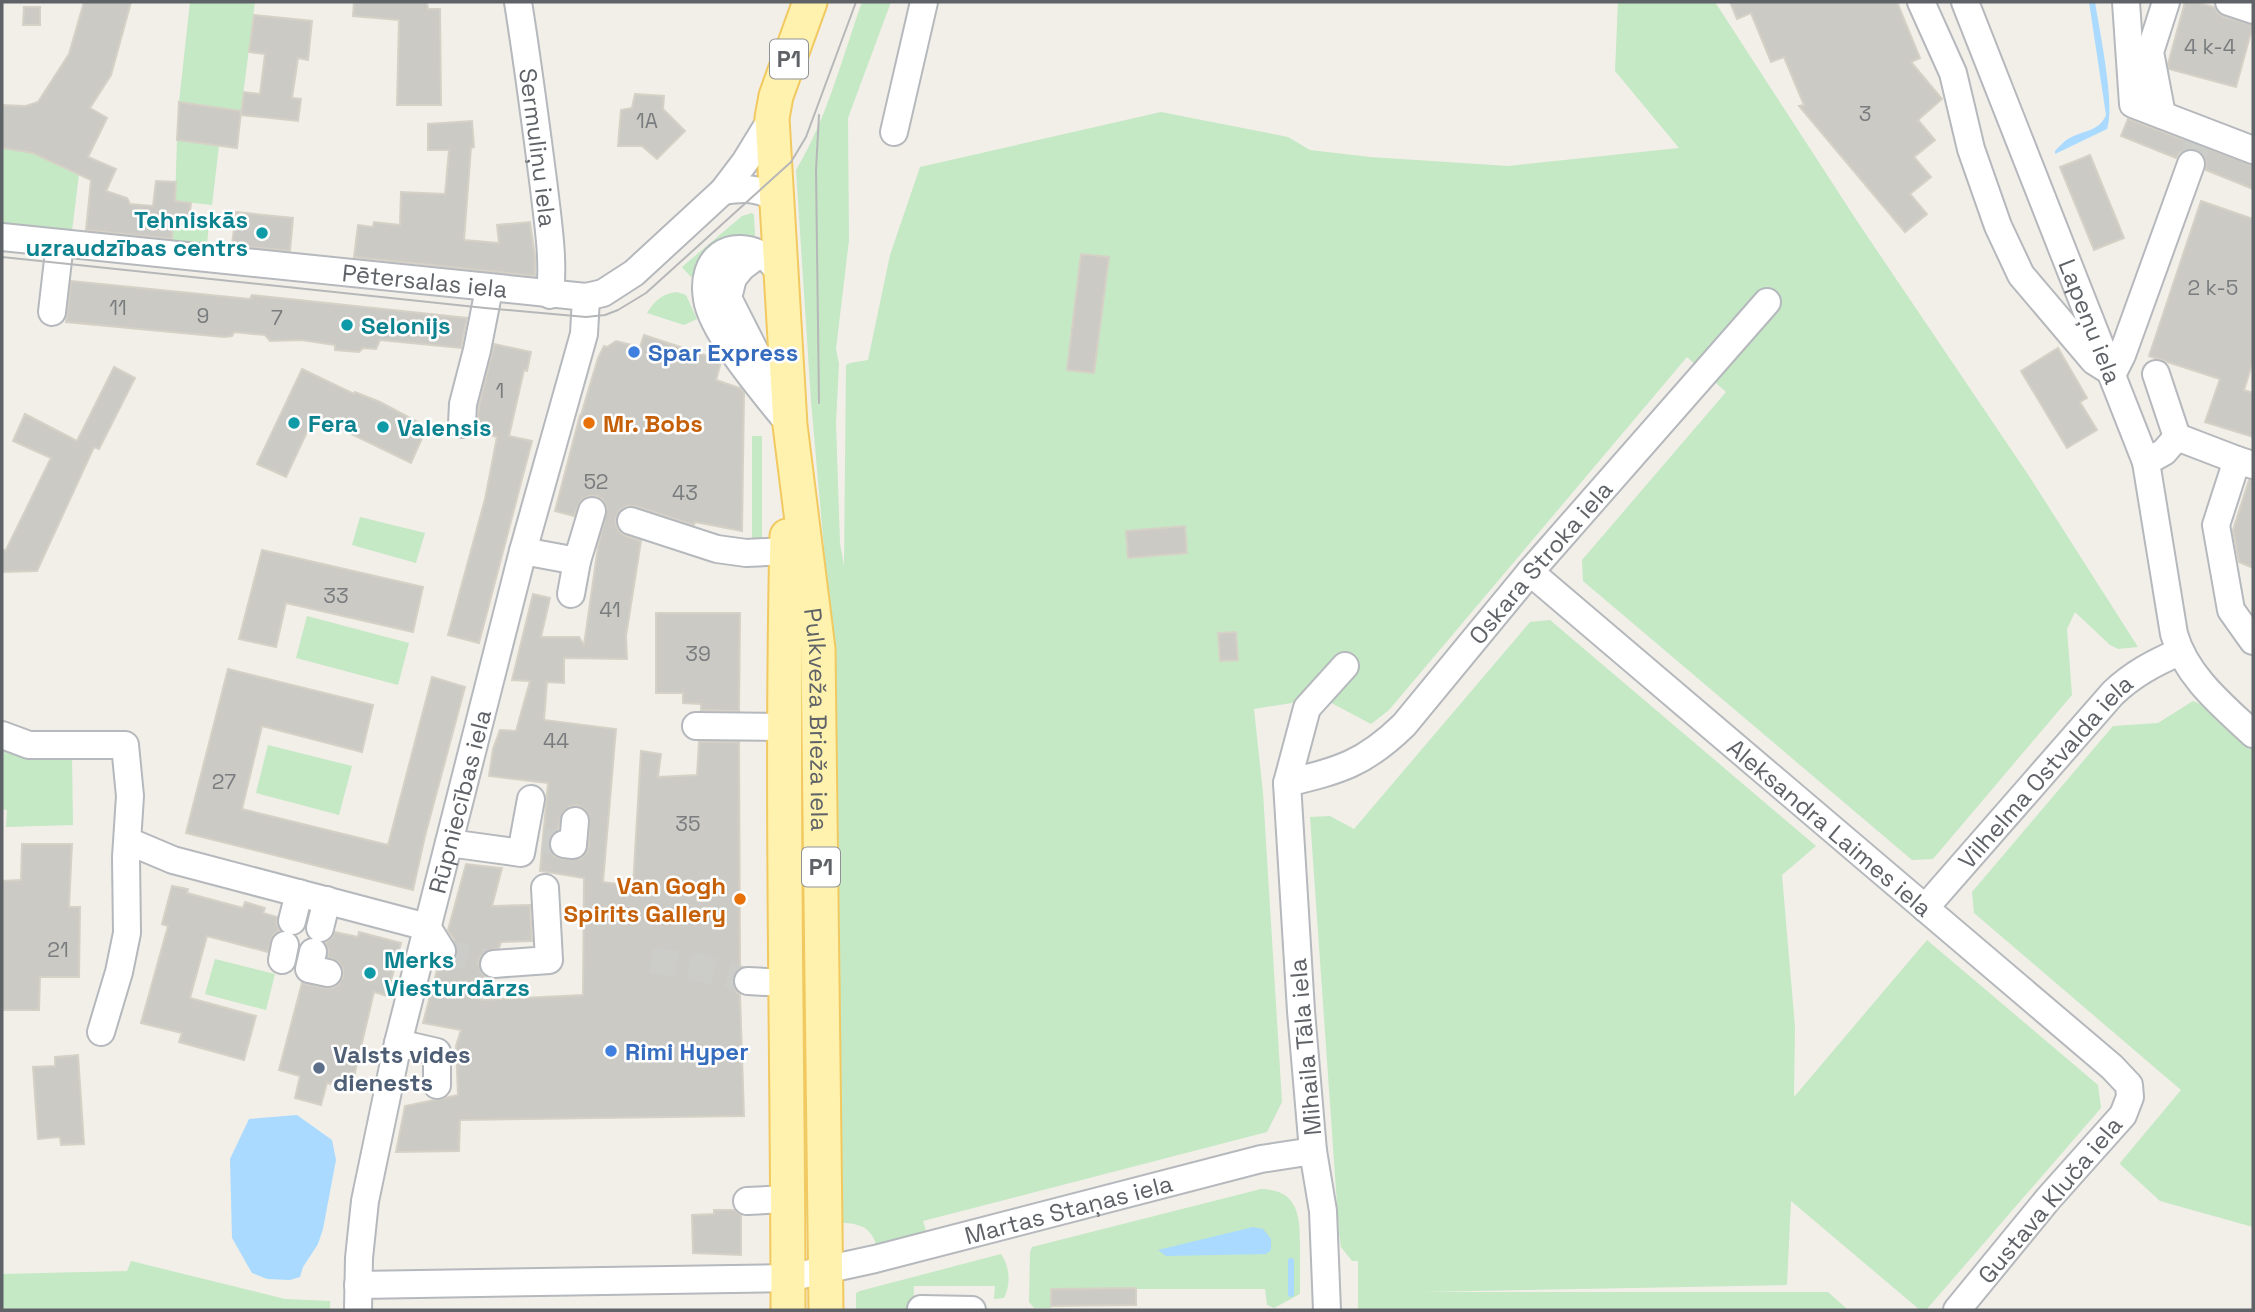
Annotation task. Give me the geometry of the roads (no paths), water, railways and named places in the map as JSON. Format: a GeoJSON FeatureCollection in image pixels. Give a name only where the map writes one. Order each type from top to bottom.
{"type":"FeatureCollection","features":[{"type":"Feature","properties":{"kind":"main road","name":"P1"},"geometry":{"type":"LineString","coordinates":[[772,118],[776,96],[810,2]]}},
{"type":"Feature","properties":{"kind":"main road","name":"Pulkveža Brieža iela"},"geometry":{"type":"LineString","coordinates":[[772,118],[776,199],[769,264],[818,649],[826,1310]]}},
{"type":"Feature","properties":{"kind":"main road","name":"Pulkveža Brieža iela"},"geometry":{"type":"LineString","coordinates":[[788,1294],[784,646],[790,425]]}},
{"type":"Feature","properties":{"kind":"main road"},"geometry":{"type":"LineString","coordinates":[[784,646],[790,636],[800,631],[811,636],[818,649]]}},
{"type":"Feature","properties":{"kind":"street","name":"Sermuliņu iela"},"geometry":{"type":"LineString","coordinates":[[518,2],[546,205],[552,281],[550,295]]}},
{"type":"Feature","properties":{"kind":"street"},"geometry":{"type":"LineString","coordinates":[[894,132],[924,2]]}},
{"type":"Feature","properties":{"kind":"street"},"geometry":{"type":"LineString","coordinates":[[1922,2],[1952,74],[1971,149],[1998,226],[2021,275],[2094,361],[2113,373],[2198,147]]}},
{"type":"Feature","properties":{"kind":"street","name":"Lapeņu iela"},"geometry":{"type":"LineString","coordinates":[[1965,2],[2146,462],[2179,652]]}},
{"type":"Feature","properties":{"kind":"street"},"geometry":{"type":"LineString","coordinates":[[2126,2],[2133,104],[2162,115],[2198,147],[2253,150]]}},
{"type":"Feature","properties":{"kind":"street"},"geometry":{"type":"LineString","coordinates":[[2162,115],[2150,52],[2166,2]]}},
{"type":"Feature","properties":{"kind":"street"},"geometry":{"type":"LineString","coordinates":[[2229,2],[2253,10]]}},
{"type":"Feature","properties":{"kind":"street","name":"Pētersalas iela"},"geometry":{"type":"LineString","coordinates":[[2,237],[586,298],[603,293],[634,273],[723,191],[745,162],[772,118]]}},
{"type":"Feature","properties":{"kind":"street"},"geometry":{"type":"LineString","coordinates":[[723,191],[750,188],[776,199]]}},
{"type":"Feature","properties":{"kind":"street"},"geometry":{"type":"LineString","coordinates":[[52,312],[60,243]]}},
{"type":"Feature","properties":{"kind":"street"},"geometry":{"type":"LineString","coordinates":[[769,264],[741,248],[727,250],[715,258],[707,276],[707,299],[717,324],[744,368],[790,425]]}},
{"type":"Feature","properties":{"kind":"street"},"geometry":{"type":"LineString","coordinates":[[462,424],[463,404],[489,289]]}},
{"type":"Feature","properties":{"kind":"street","name":"Rūpniecības iela"},"geometry":{"type":"LineString","coordinates":[[358,1297],[365,1201],[398,1043],[523,551],[584,334],[586,298]]}},
{"type":"Feature","properties":{"kind":"street","name":"Oskara Stroka iela"},"geometry":{"type":"LineString","coordinates":[[1287,783],[1338,770],[1365,757],[1404,726],[1530,572],[1767,302]]}},
{"type":"Feature","properties":{"kind":"street"},"geometry":{"type":"LineString","coordinates":[[2156,374],[2177,437]]}},
{"type":"Feature","properties":{"kind":"street"},"geometry":{"type":"LineString","coordinates":[[2146,462],[2164,452],[2177,437]]}},
{"type":"Feature","properties":{"kind":"street"},"geometry":{"type":"LineString","coordinates":[[2177,437],[2245,462],[2216,525],[2231,610],[2253,641]]}},
{"type":"Feature","properties":{"kind":"street"},"geometry":{"type":"LineString","coordinates":[[571,594],[577,561],[592,511]]}},
{"type":"Feature","properties":{"kind":"street"},"geometry":{"type":"LineString","coordinates":[[631,521],[718,549],[746,553],[787,551]]}},
{"type":"Feature","properties":{"kind":"street"},"geometry":{"type":"LineString","coordinates":[[523,551],[577,561]]}},
{"type":"Feature","properties":{"kind":"street","name":"Aleksandra Laimes iela"},"geometry":{"type":"LineString","coordinates":[[1530,572],[2112,1067],[2129,1085]]}},
{"type":"Feature","properties":{"kind":"street"},"geometry":{"type":"LineString","coordinates":[[2179,652],[2189,669],[2218,702],[2253,734]]}},
{"type":"Feature","properties":{"kind":"street","name":"Vilhelma Ostvalda iela"},"geometry":{"type":"LineString","coordinates":[[1925,908],[2113,693],[2129,678],[2148,666],[2179,652]]}},
{"type":"Feature","properties":{"kind":"street","name":"Mihaila Tāla iela"},"geometry":{"type":"LineString","coordinates":[[1328,1310],[1323,1211],[1313,1151],[1301,1012],[1287,783],[1307,708],[1345,666]]}},
{"type":"Feature","properties":{"kind":"street"},"geometry":{"type":"LineString","coordinates":[[696,726],[785,727]]}},
{"type":"Feature","properties":{"kind":"street"},"geometry":{"type":"LineString","coordinates":[[2,734],[29,745],[125,745],[130,796],[127,933],[119,972],[100,1032]]}},
{"type":"Feature","properties":{"kind":"street"},"geometry":{"type":"LineString","coordinates":[[449,843],[521,853],[551,836],[531,799]]}},
{"type":"Feature","properties":{"kind":"street"},"geometry":{"type":"LineString","coordinates":[[128,841],[173,860],[427,928],[442,951]]}},
{"type":"Feature","properties":{"kind":"street"},"geometry":{"type":"LineString","coordinates":[[494,964],[549,960],[545,888]]}},
{"type":"Feature","properties":{"kind":"street"},"geometry":{"type":"LineString","coordinates":[[286,942],[299,893]]}},
{"type":"Feature","properties":{"kind":"street"},"geometry":{"type":"LineString","coordinates":[[327,900],[309,968],[328,973]]}},
{"type":"Feature","properties":{"kind":"street"},"geometry":{"type":"LineString","coordinates":[[748,981],[785,983]]}},
{"type":"Feature","properties":{"kind":"street"},"geometry":{"type":"LineString","coordinates":[[398,1043],[437,1052],[438,1085]]}},
{"type":"Feature","properties":{"kind":"street","name":"Gustava Kluča iela"},"geometry":{"type":"LineString","coordinates":[[1957,1310],[2048,1199],[2123,1115],[2130,1097],[2129,1085]]}},
{"type":"Feature","properties":{"kind":"street","name":"Martas Staņas iela"},"geometry":{"type":"LineString","coordinates":[[358,1297],[788,1294],[826,1269],[875,1259],[1261,1159],[1313,1151]]}},
{"type":"Feature","properties":{"kind":"street"},"geometry":{"type":"LineString","coordinates":[[747,1201],[787,1199]]}},
{"type":"Feature","properties":{"kind":"street"},"geometry":{"type":"LineString","coordinates":[[921,1309],[972,1310]]}},
{"type":"Feature","properties":{"kind":"water"},"geometry":{"type":"Polygon","coordinates":[[[2089,2],[2095,2],[2106,67],[2109,104],[2107,129],[2055,154],[2066,140],[2095,128],[2106,115],[2089,2]]]}},
{"type":"Feature","properties":{"kind":"water"},"geometry":{"type":"Polygon","coordinates":[[[297,1115],[332,1140],[336,1160],[323,1229],[300,1277],[290,1280],[267,1279],[252,1273],[232,1238],[230,1159],[249,1119],[297,1115]]]}},
{"type":"Feature","properties":{"kind":"water"},"geometry":{"type":"Polygon","coordinates":[[[1253,1227],[1263,1229],[1271,1239],[1271,1250],[1266,1254],[1166,1256],[1158,1250],[1253,1227]]]}},
{"type":"Feature","properties":{"kind":"waterway"},"geometry":{"type":"LineString","coordinates":[[1291,1261],[1291,1294]]}},
{"type":"Feature","properties":{"kind":"tunnel"},"geometry":{"type":"LineString","coordinates":[[2191,164],[2198,144]]}},
{"type":"Feature","properties":{"kind":"tunnel"},"geometry":{"type":"LineString","coordinates":[[543,841],[564,844]]}},
{"type":"Feature","properties":{"kind":"tunnel"},"geometry":{"type":"LineString","coordinates":[[442,951],[494,964]]}},
{"type":"Feature","properties":{"kind":"tunnel"},"geometry":{"type":"LineString","coordinates":[[651,960],[689,965],[748,981]]}},
{"type":"Feature","properties":{"kind":"tram line"},"geometry":{"type":"LineString","coordinates":[[2,257],[485,308],[586,317],[605,315],[646,293],[791,162],[806,137],[856,2]]}},
{"type":"Feature","properties":{"kind":"tram line"},"geometry":{"type":"LineString","coordinates":[[819,115],[816,170],[819,403]]}},
{"type":"Feature","properties":{"kind":"place","name":"Tehniskās uzraudzības centrs"},"geometry":{"type":"Point","coordinates":[262,233]}},
{"type":"Feature","properties":{"kind":"place","name":"Selonijs"},"geometry":{"type":"Point","coordinates":[347,325]}},
{"type":"Feature","properties":{"kind":"place","name":"Spar Express"},"geometry":{"type":"Point","coordinates":[634,352]}},
{"type":"Feature","properties":{"kind":"place","name":"Fera"},"geometry":{"type":"Point","coordinates":[294,423]}},
{"type":"Feature","properties":{"kind":"place","name":"Mr. Bobs"},"geometry":{"type":"Point","coordinates":[589,423]}},
{"type":"Feature","properties":{"kind":"place","name":"Valensis"},"geometry":{"type":"Point","coordinates":[383,427]}},
{"type":"Feature","properties":{"kind":"place","name":"Van Gogh Spirits Gallery"},"geometry":{"type":"Point","coordinates":[740,899]}},
{"type":"Feature","properties":{"kind":"place","name":"Merks Viesturdārzs"},"geometry":{"type":"Point","coordinates":[370,973]}},
{"type":"Feature","properties":{"kind":"place","name":"Rimi Hyper"},"geometry":{"type":"Point","coordinates":[611,1051]}},
{"type":"Feature","properties":{"kind":"place","name":"Valsts vides dienests"},"geometry":{"type":"Point","coordinates":[319,1068]}}]}
